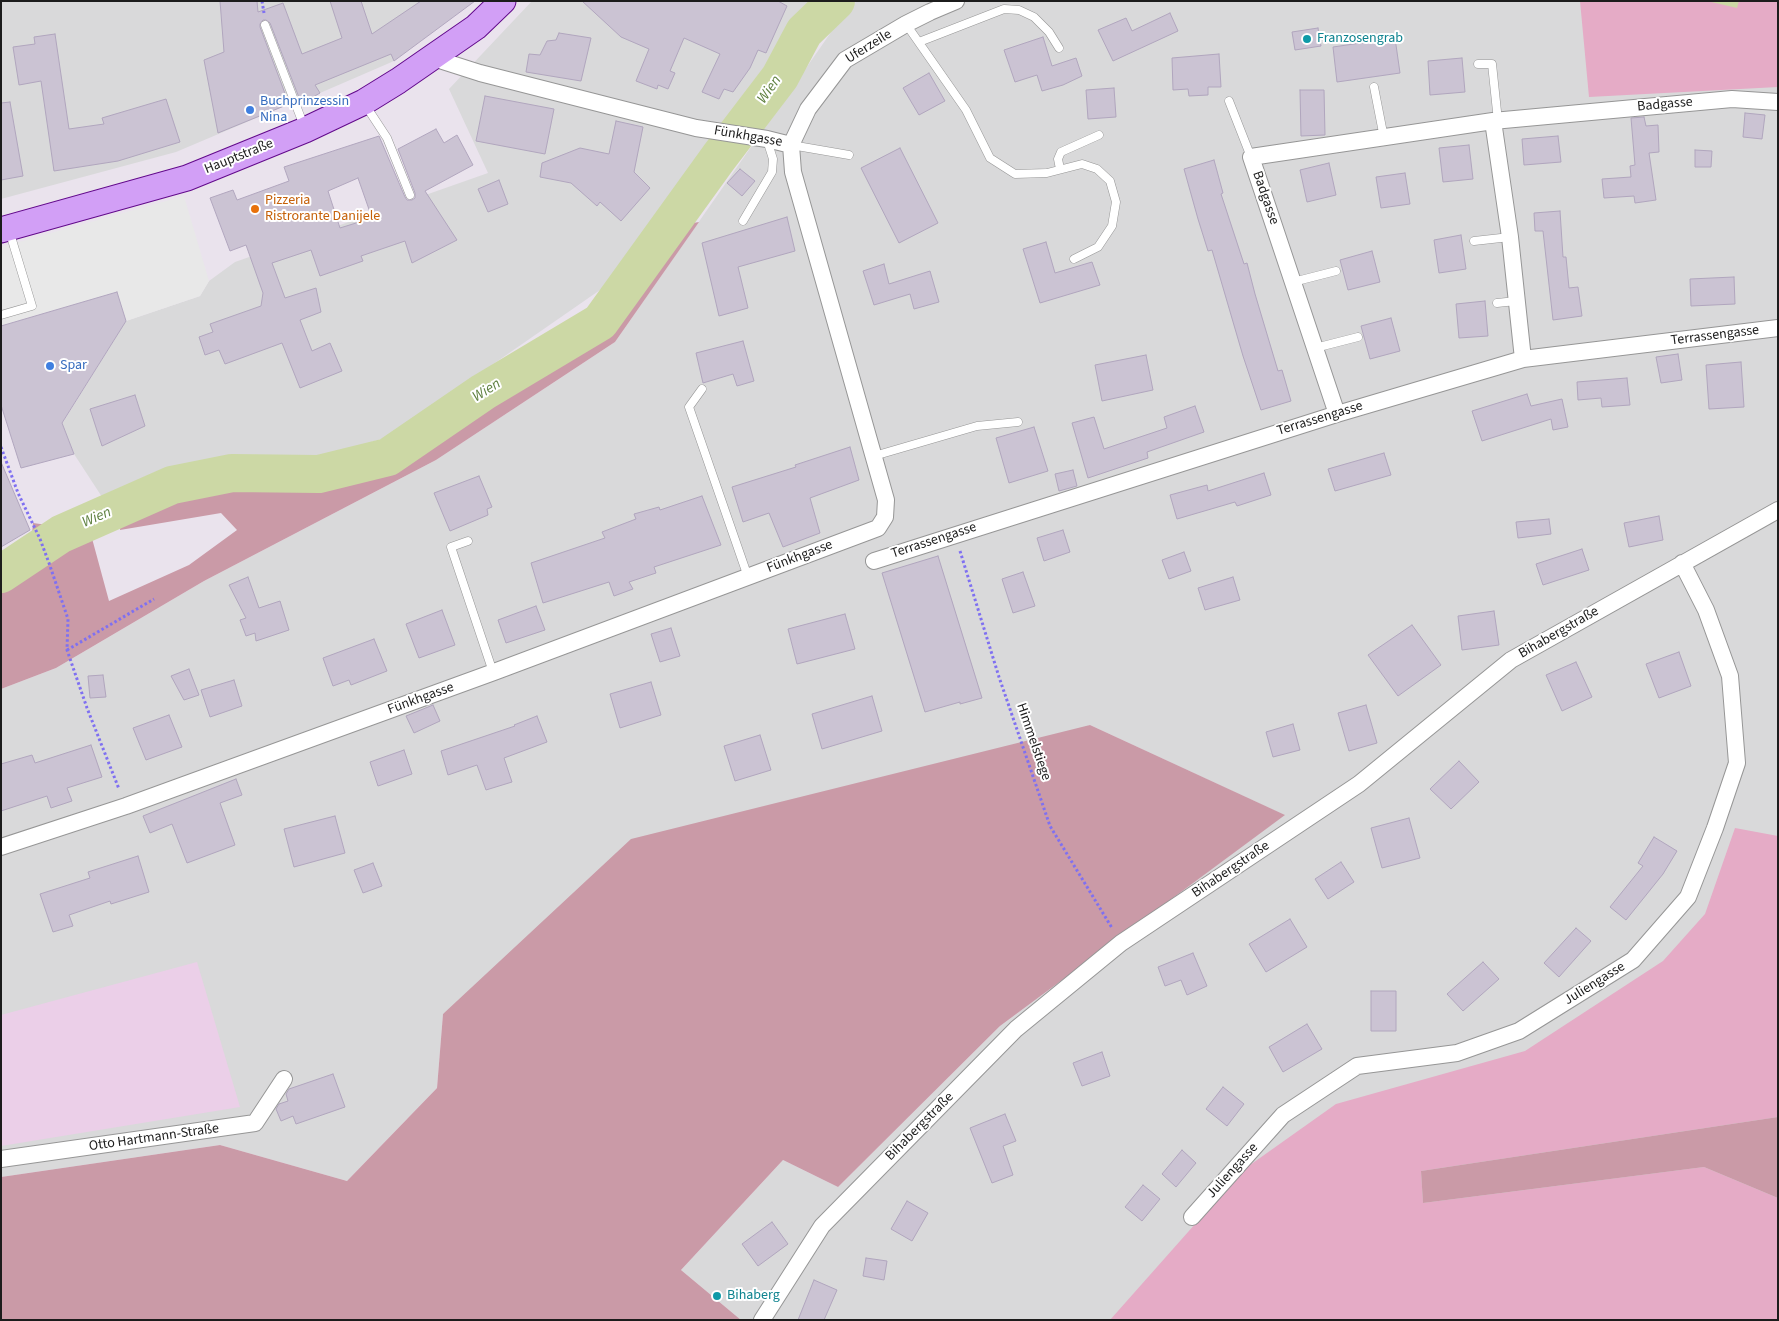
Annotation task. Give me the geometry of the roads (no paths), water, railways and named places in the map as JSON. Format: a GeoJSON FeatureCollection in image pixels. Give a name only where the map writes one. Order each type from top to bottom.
{"type":"FeatureCollection","features":[{"type":"Feature","properties":{"kind":"main road","name":"Hauptstraße"},"geometry":{"type":"LineString","coordinates":[[5,229],[187,178],[305,130],[364,102],[433,58],[476,27],[499,3]]}},
{"type":"Feature","properties":{"kind":"street","name":"Uferzeile"},"geometry":{"type":"LineString","coordinates":[[791,145],[808,109],[845,60],[906,24],[956,1]]}},
{"type":"Feature","properties":{"kind":"street","name":"Fünkhgasse"},"geometry":{"type":"LineString","coordinates":[[1,847],[126,806],[494,672],[878,528],[885,517],[886,500],[793,172],[791,145],[767,139],[696,128],[480,73],[433,58]]}},
{"type":"Feature","properties":{"kind":"street","name":"Badgasse"},"geometry":{"type":"LineString","coordinates":[[1337,414],[1251,157],[1496,121],[1732,99],[1778,102]]}},
{"type":"Feature","properties":{"kind":"street"},"geometry":{"type":"LineString","coordinates":[[1496,121],[1523,358]]}},
{"type":"Feature","properties":{"kind":"street","name":"Terrassengasse"},"geometry":{"type":"LineString","coordinates":[[874,561],[954,534],[1337,414],[1523,358],[1778,328]]}},
{"type":"Feature","properties":{"kind":"street","name":"Bihabergstraße"},"geometry":{"type":"LineString","coordinates":[[762,1320],[822,1226],[1016,1028],[1121,943],[1359,784],[1510,660],[1778,510]]}},
{"type":"Feature","properties":{"kind":"street","name":"Juliengasse"},"geometry":{"type":"LineString","coordinates":[[1192,1217],[1283,1115],[1358,1066],[1457,1054],[1519,1031],[1633,960],[1688,897],[1737,763],[1730,676],[1706,610],[1682,563]]}},
{"type":"Feature","properties":{"kind":"street","name":"Otto Hartmann-Straße"},"geometry":{"type":"LineString","coordinates":[[1,1159],[256,1123],[284,1079]]}},
{"type":"Feature","properties":{"kind":"lane"},"geometry":{"type":"LineString","coordinates":[[919,42],[1004,9],[1019,10],[1034,17],[1049,32],[1059,48]]}},
{"type":"Feature","properties":{"kind":"lane"},"geometry":{"type":"LineString","coordinates":[[906,24],[966,110],[990,158],[1015,174],[1047,174],[1082,164],[1097,169],[1110,181],[1116,202],[1112,226],[1098,247],[1074,259]]}},
{"type":"Feature","properties":{"kind":"lane"},"geometry":{"type":"LineString","coordinates":[[265,25],[305,130]]}},
{"type":"Feature","properties":{"kind":"lane"},"geometry":{"type":"LineString","coordinates":[[1478,64],[1492,64],[1496,121]]}},
{"type":"Feature","properties":{"kind":"lane"},"geometry":{"type":"LineString","coordinates":[[1374,87],[1384,138]]}},
{"type":"Feature","properties":{"kind":"lane"},"geometry":{"type":"LineString","coordinates":[[1229,101],[1251,157]]}},
{"type":"Feature","properties":{"kind":"lane"},"geometry":{"type":"LineString","coordinates":[[364,102],[388,138],[410,195]]}},
{"type":"Feature","properties":{"kind":"lane"},"geometry":{"type":"LineString","coordinates":[[1060,169],[1058,159],[1061,152],[1099,135]]}},
{"type":"Feature","properties":{"kind":"lane"},"geometry":{"type":"LineString","coordinates":[[743,221],[772,172],[773,159],[767,139]]}},
{"type":"Feature","properties":{"kind":"lane"},"geometry":{"type":"LineString","coordinates":[[791,145],[849,155]]}},
{"type":"Feature","properties":{"kind":"lane"},"geometry":{"type":"LineString","coordinates":[[1,315],[32,306],[5,229]]}},
{"type":"Feature","properties":{"kind":"lane"},"geometry":{"type":"LineString","coordinates":[[1474,241],[1510,237]]}},
{"type":"Feature","properties":{"kind":"lane"},"geometry":{"type":"LineString","coordinates":[[1293,282],[1336,271]]}},
{"type":"Feature","properties":{"kind":"lane"},"geometry":{"type":"LineString","coordinates":[[1497,304],[1516,301]]}},
{"type":"Feature","properties":{"kind":"lane"},"geometry":{"type":"LineString","coordinates":[[1315,348],[1358,337]]}},
{"type":"Feature","properties":{"kind":"lane"},"geometry":{"type":"LineString","coordinates":[[702,389],[689,407],[748,577]]}},
{"type":"Feature","properties":{"kind":"lane"},"geometry":{"type":"LineString","coordinates":[[874,456],[977,426],[1018,422]]}},
{"type":"Feature","properties":{"kind":"lane"},"geometry":{"type":"LineString","coordinates":[[468,541],[451,547],[494,672]]}},
{"type":"Feature","properties":{"kind":"waterway","name":"Wien"},"geometry":{"type":"LineString","coordinates":[[829,1],[834,3]]}},
{"type":"Feature","properties":{"kind":"waterway","name":"Wien"},"geometry":{"type":"LineString","coordinates":[[1,574],[61,534],[172,485],[232,473],[319,474],[388,457],[483,392],[600,322],[719,157],[780,77],[804,32],[836,1]]}},
{"type":"Feature","properties":{"kind":"place","name":"Franzosengrab"},"geometry":{"type":"Point","coordinates":[1307,39]}},
{"type":"Feature","properties":{"kind":"place","name":"Buchprinzessin Nina"},"geometry":{"type":"Point","coordinates":[250,110]}},
{"type":"Feature","properties":{"kind":"place","name":"Pizzeria Ristrorante Danijele"},"geometry":{"type":"Point","coordinates":[255,209]}},
{"type":"Feature","properties":{"kind":"place","name":"Spar"},"geometry":{"type":"Point","coordinates":[50,366]}},
{"type":"Feature","properties":{"kind":"place","name":"Bihaberg"},"geometry":{"type":"Point","coordinates":[717,1296]}}]}
